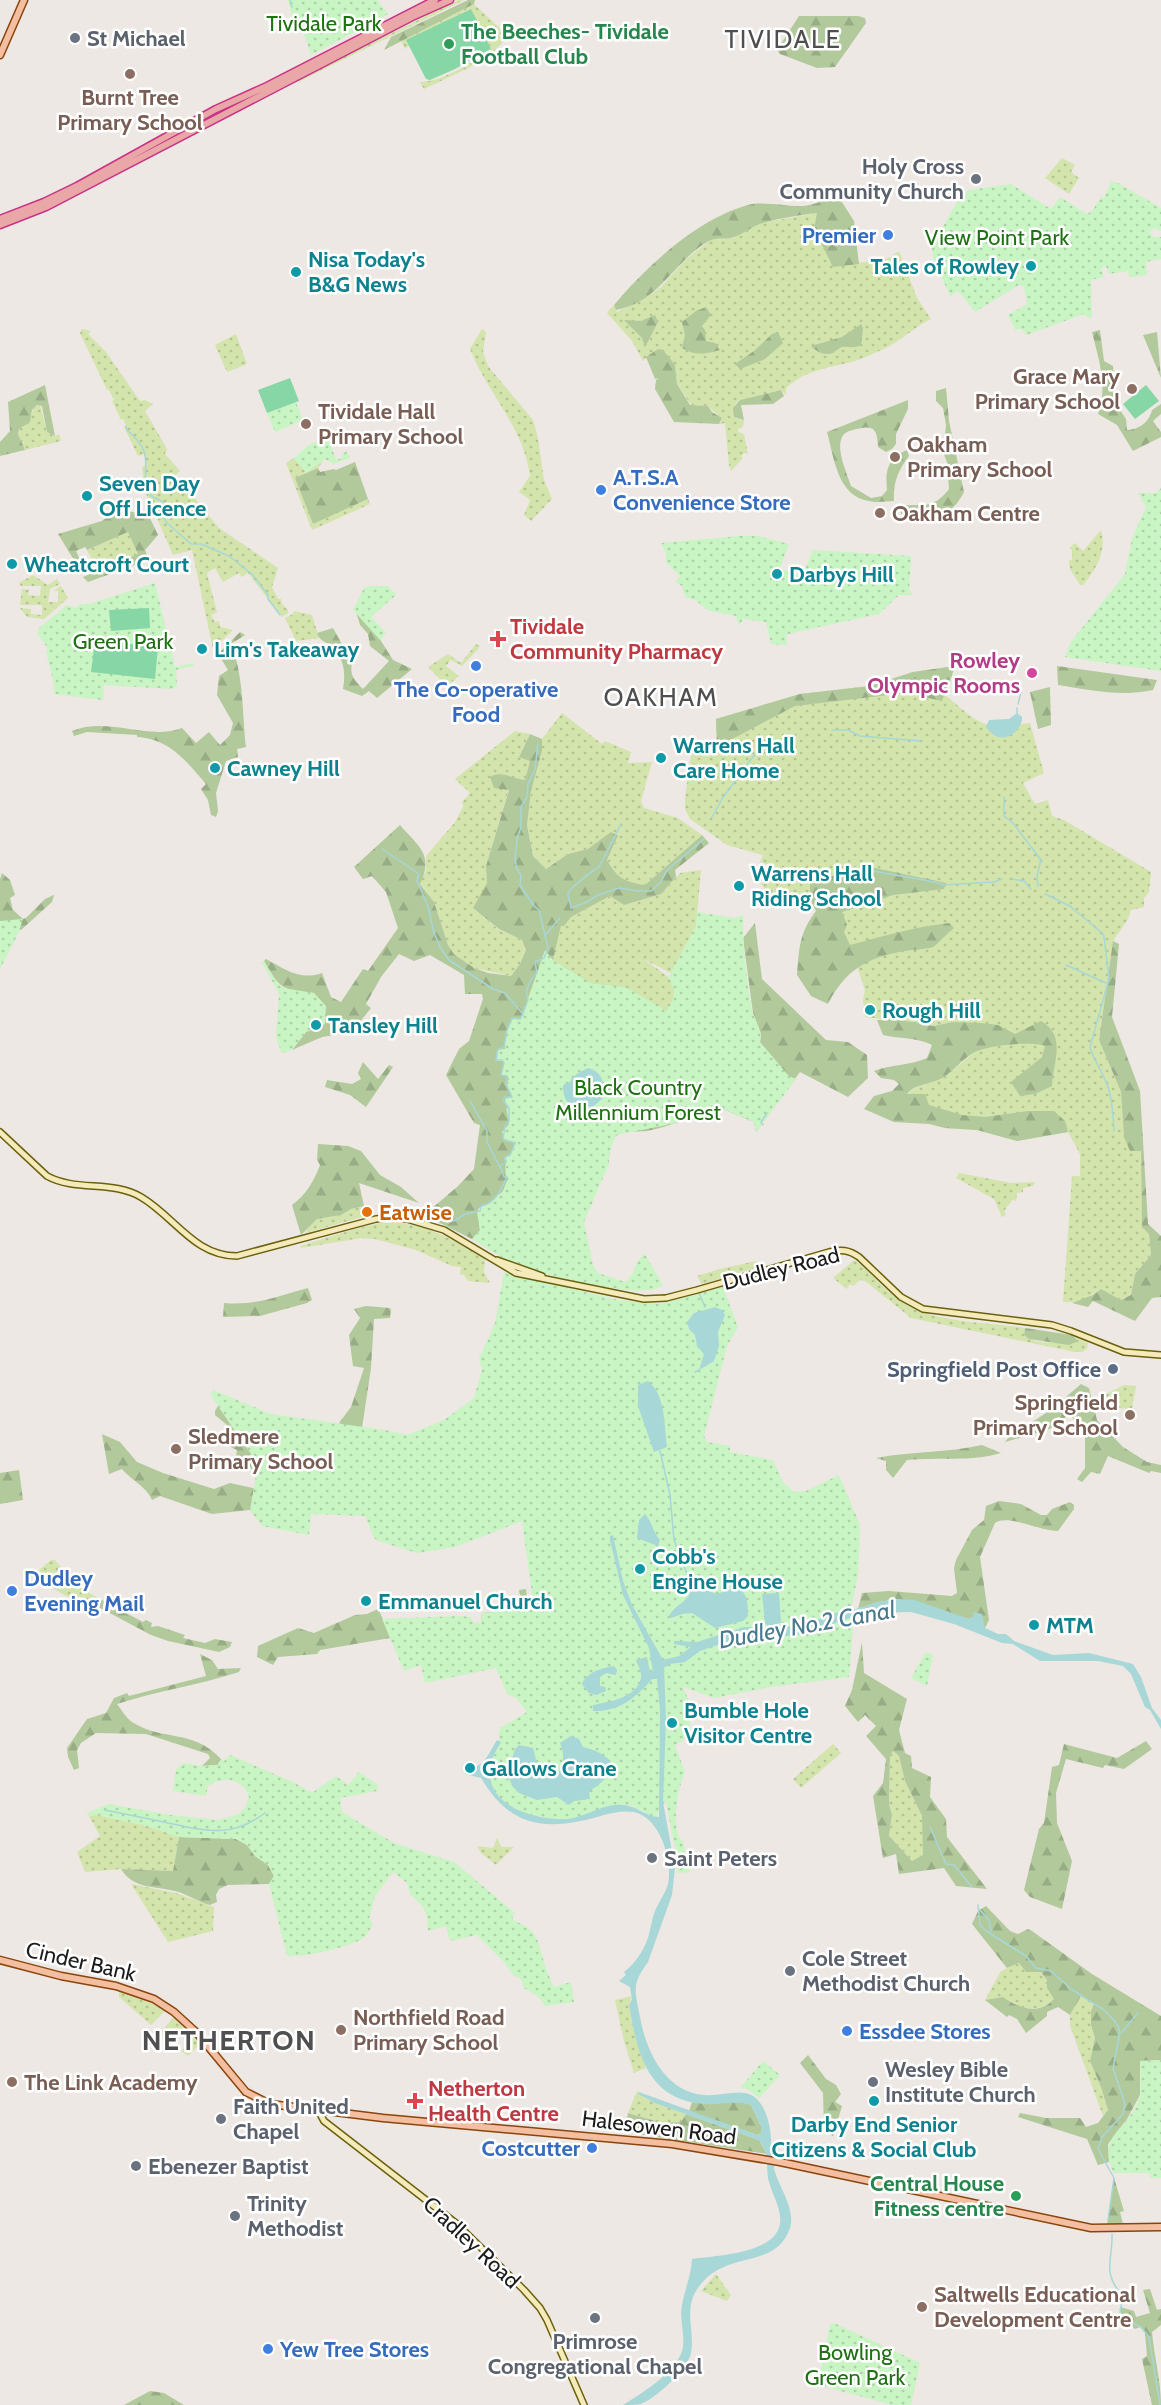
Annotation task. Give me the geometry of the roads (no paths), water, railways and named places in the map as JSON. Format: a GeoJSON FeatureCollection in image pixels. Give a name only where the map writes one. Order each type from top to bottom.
{"type":"FeatureCollection","features":[{"type":"Feature","properties":{"kind":"highway"},"geometry":{"type":"LineString","coordinates":[[0,219],[45,205],[207,115],[435,0]]}},
{"type":"Feature","properties":{"kind":"highway"},"geometry":{"type":"LineString","coordinates":[[0,225],[214,122],[412,17],[450,0]]}},
{"type":"Feature","properties":{"kind":"highway"},"geometry":{"type":"LineString","coordinates":[[207,115],[214,122]]}},
{"type":"Feature","properties":{"kind":"highway"},"geometry":{"type":"LineString","coordinates":[[146,148],[204,121],[214,122]]}},
{"type":"Feature","properties":{"kind":"main road"},"geometry":{"type":"LineString","coordinates":[[0,55],[24,0]]}},
{"type":"Feature","properties":{"kind":"main road","name":"Dudley Road"},"geometry":{"type":"LineString","coordinates":[[0,1132],[47,1176],[65,1184],[116,1189],[139,1196],[198,1244],[219,1254],[237,1256],[393,1216],[444,1230],[492,1259],[556,1281],[619,1295],[656,1299],[698,1290],[829,1252],[851,1251],[901,1297],[923,1309],[1052,1325],[1124,1352],[1161,1355]]}},
{"type":"Feature","properties":{"kind":"main road","name":"Cinder Bank"},"geometry":{"type":"LineString","coordinates":[[0,1959],[61,1976],[116,1986],[154,1999]]}},
{"type":"Feature","properties":{"kind":"main road","name":"Halesowen Road"},"geometry":{"type":"LineString","coordinates":[[154,1999],[174,2012],[197,2032],[248,2094],[270,2104],[319,2112],[650,2141],[762,2159],[1090,2228],[1161,2227]]}},
{"type":"Feature","properties":{"kind":"main road","name":"Cradley Road"},"geometry":{"type":"LineString","coordinates":[[319,2112],[324,2121],[457,2224],[530,2296],[547,2320],[584,2405]]}},
{"type":"Feature","properties":{"kind":"water"},"geometry":{"type":"Polygon","coordinates":[[[1017,713],[1022,717],[1022,721],[1018,729],[1007,737],[998,737],[986,727],[989,720],[1009,719],[1017,713]]]}},
{"type":"Feature","properties":{"kind":"water"},"geometry":{"type":"Polygon","coordinates":[[[589,1068],[600,1076],[603,1084],[603,1098],[588,1111],[577,1109],[569,1104],[563,1085],[589,1068]]]}},
{"type":"Feature","properties":{"kind":"water"},"geometry":{"type":"Polygon","coordinates":[[[715,1307],[722,1310],[725,1315],[718,1332],[719,1346],[714,1361],[699,1370],[704,1354],[697,1346],[695,1335],[689,1329],[687,1322],[694,1313],[715,1307]]]}},
{"type":"Feature","properties":{"kind":"water"},"geometry":{"type":"Polygon","coordinates":[[[648,1381],[654,1387],[661,1402],[667,1447],[654,1452],[638,1406],[638,1385],[648,1381]]]}},
{"type":"Feature","properties":{"kind":"water"},"geometry":{"type":"Polygon","coordinates":[[[645,1514],[660,1540],[658,1546],[637,1538],[639,1520],[645,1514]]]}},
{"type":"Feature","properties":{"kind":"water","name":"Dudley No.2 Canal"},"geometry":{"type":"Polygon","coordinates":[[[613,1535],[623,1581],[632,1605],[663,1660],[679,1656],[691,1647],[674,1644],[674,1641],[697,1642],[744,1627],[769,1628],[765,1623],[762,1594],[779,1593],[781,1622],[775,1626],[777,1628],[804,1624],[878,1602],[898,1599],[915,1600],[969,1619],[973,1617],[974,1612],[982,1614],[985,1628],[998,1634],[1006,1634],[1014,1641],[1053,1655],[1089,1653],[1133,1664],[1141,1677],[1152,1708],[1161,1720],[1161,1729],[1150,1710],[1145,1707],[1131,1674],[1123,1666],[1098,1661],[1040,1661],[1013,1644],[1002,1643],[954,1624],[911,1612],[866,1613],[799,1635],[732,1640],[700,1651],[685,1662],[670,1664],[664,1668],[666,1719],[663,1802],[675,1868],[672,1895],[648,1962],[637,1982],[636,1994],[643,2030],[660,2068],[678,2086],[704,2095],[748,2094],[761,2104],[770,2127],[774,2168],[789,2205],[791,2221],[783,2242],[773,2250],[761,2256],[734,2263],[707,2277],[696,2291],[691,2306],[692,2345],[689,2360],[678,2375],[655,2396],[641,2404],[630,2405],[623,2405],[659,2380],[680,2356],[683,2347],[681,2310],[692,2259],[732,2254],[761,2245],[772,2238],[779,2229],[780,2216],[768,2179],[767,2157],[759,2140],[655,2103],[638,2094],[639,2092],[757,2135],[761,2134],[762,2128],[751,2105],[704,2104],[685,2101],[669,2093],[657,2083],[641,2056],[629,2005],[632,1999],[630,1987],[619,1981],[626,1975],[624,1972],[644,1948],[655,1911],[668,1884],[666,1852],[658,1831],[643,1816],[627,1811],[563,1824],[534,1822],[510,1812],[490,1792],[481,1778],[465,1774],[467,1769],[482,1763],[497,1740],[501,1742],[491,1763],[492,1784],[497,1794],[517,1810],[543,1818],[568,1819],[604,1807],[623,1805],[659,1817],[660,1710],[657,1679],[652,1679],[633,1698],[618,1706],[593,1711],[593,1705],[621,1698],[634,1690],[641,1678],[636,1660],[647,1657],[650,1672],[653,1672],[649,1648],[623,1595],[610,1540],[610,1536],[613,1535]]]}},
{"type":"Feature","properties":{"kind":"water"},"geometry":{"type":"Polygon","coordinates":[[[693,1586],[717,1594],[736,1587],[740,1589],[745,1595],[748,1616],[743,1621],[715,1628],[692,1613],[671,1618],[669,1616],[688,1597],[693,1586]]]}},
{"type":"Feature","properties":{"kind":"water"},"geometry":{"type":"Polygon","coordinates":[[[614,1666],[617,1670],[616,1675],[606,1673],[600,1677],[600,1686],[605,1687],[606,1691],[596,1695],[589,1693],[582,1684],[587,1676],[600,1669],[614,1666]]]}},
{"type":"Feature","properties":{"kind":"water"},"geometry":{"type":"Polygon","coordinates":[[[571,1736],[579,1739],[583,1747],[599,1753],[612,1763],[606,1778],[589,1792],[590,1799],[574,1801],[569,1805],[557,1797],[537,1800],[519,1793],[514,1788],[510,1781],[509,1769],[515,1749],[519,1745],[533,1748],[537,1764],[542,1772],[557,1775],[563,1759],[560,1743],[571,1736]]]}},
{"type":"Feature","properties":{"kind":"waterway"},"geometry":{"type":"LineString","coordinates":[[290,0],[292,7]]}},
{"type":"Feature","properties":{"kind":"waterway"},"geometry":{"type":"LineString","coordinates":[[126,426],[143,448],[147,486],[151,496],[163,502],[161,513],[167,523],[191,544],[201,544],[229,556],[253,575],[280,615]]}},
{"type":"Feature","properties":{"kind":"waterway"},"geometry":{"type":"LineString","coordinates":[[1018,704],[1021,692]]}},
{"type":"Feature","properties":{"kind":"waterway"},"geometry":{"type":"LineString","coordinates":[[1017,708],[1017,713]]}},
{"type":"Feature","properties":{"kind":"waterway"},"geometry":{"type":"LineString","coordinates":[[832,730],[848,730],[860,736],[921,741]]}},
{"type":"Feature","properties":{"kind":"waterway"},"geometry":{"type":"LineString","coordinates":[[523,1013],[528,1000],[528,985],[537,973],[535,962],[544,958],[548,948],[539,910],[520,885],[521,875],[515,859],[521,827],[521,807],[527,797],[528,784],[535,769],[538,743]]}},
{"type":"Feature","properties":{"kind":"waterway"},"geometry":{"type":"LineString","coordinates":[[712,817],[722,799],[755,754]]}},
{"type":"Feature","properties":{"kind":"waterway"},"geometry":{"type":"LineString","coordinates":[[1004,797],[1004,816],[1013,823],[1041,860],[1037,876],[1038,886]]}},
{"type":"Feature","properties":{"kind":"waterway"},"geometry":{"type":"LineString","coordinates":[[571,908],[569,891],[599,867],[621,824]]}},
{"type":"Feature","properties":{"kind":"waterway"},"geometry":{"type":"LineString","coordinates":[[571,908],[619,888],[651,891],[661,882],[667,870],[704,839]]}},
{"type":"Feature","properties":{"kind":"waterway"},"geometry":{"type":"LineString","coordinates":[[382,849],[419,874],[417,881],[428,906],[434,933],[449,960],[493,989],[505,993],[523,1014],[520,1019],[512,1018],[504,1048],[498,1049],[496,1060],[502,1060],[504,1063],[501,1075],[507,1076],[506,1084],[512,1097],[505,1097],[503,1100],[509,1108],[509,1121],[505,1126],[503,1139],[515,1143],[510,1155],[505,1157],[506,1162],[500,1166],[504,1177],[507,1177],[497,1195],[486,1205],[481,1206],[480,1211],[465,1214],[454,1221]]}},
{"type":"Feature","properties":{"kind":"waterway"},"geometry":{"type":"LineString","coordinates":[[873,871],[943,885],[994,882],[1002,879]]}},
{"type":"Feature","properties":{"kind":"waterway"},"geometry":{"type":"LineString","coordinates":[[1012,879],[1024,881],[1031,889]]}},
{"type":"Feature","properties":{"kind":"waterway"},"geometry":{"type":"LineString","coordinates":[[1045,894],[1070,906],[1104,936],[1109,979],[1090,1047],[1110,1093],[1114,1131]]}},
{"type":"Feature","properties":{"kind":"waterway"},"geometry":{"type":"LineString","coordinates":[[546,934],[560,918]]}},
{"type":"Feature","properties":{"kind":"waterway"},"geometry":{"type":"LineString","coordinates":[[1066,965],[1106,983]]}},
{"type":"Feature","properties":{"kind":"waterway"},"geometry":{"type":"LineString","coordinates":[[470,1101],[487,1131],[487,1142],[500,1167]]}},
{"type":"Feature","properties":{"kind":"waterway"},"geometry":{"type":"LineString","coordinates":[[763,1125],[761,1122],[767,1113]]}},
{"type":"Feature","properties":{"kind":"waterway"},"geometry":{"type":"LineString","coordinates":[[699,1293],[705,1307]]}},
{"type":"Feature","properties":{"kind":"waterway"},"geometry":{"type":"LineString","coordinates":[[695,1372],[699,1370]]}},
{"type":"Feature","properties":{"kind":"waterway"},"geometry":{"type":"LineString","coordinates":[[660,1451],[670,1495],[674,1540],[689,1579]]}},
{"type":"Feature","properties":{"kind":"waterway"},"geometry":{"type":"LineString","coordinates":[[105,1810],[216,1831],[240,1827],[265,1813]]}},
{"type":"Feature","properties":{"kind":"waterway"},"geometry":{"type":"LineString","coordinates":[[930,1827],[946,1864],[954,1865],[972,1887]]}},
{"type":"Feature","properties":{"kind":"waterway"},"geometry":{"type":"LineString","coordinates":[[978,1905],[980,1925],[986,1931],[1026,1956],[1036,1968],[1051,1971],[1071,1989],[1104,2010],[1119,2028],[1113,2068],[1125,2104],[1123,2114],[1102,2137],[1098,2149],[1114,2178],[1108,2220]]}},
{"type":"Feature","properties":{"kind":"waterway"},"geometry":{"type":"LineString","coordinates":[[980,1910],[989,1920],[991,1932]]}},
{"type":"Feature","properties":{"kind":"waterway"},"geometry":{"type":"LineString","coordinates":[[1121,2033],[1138,2013]]}},
{"type":"Feature","properties":{"kind":"waterway"},"geometry":{"type":"LineString","coordinates":[[1112,2234],[1110,2273],[1116,2288],[1123,2296],[1120,2313],[1123,2318],[1141,2327],[1149,2337],[1160,2405]]}},
{"type":"Feature","properties":{"kind":"place","name":"St Michael"},"geometry":{"type":"Point","coordinates":[75,38]}},
{"type":"Feature","properties":{"kind":"place","name":"The Beeches- Tividale Football Club"},"geometry":{"type":"Point","coordinates":[449,44]}},
{"type":"Feature","properties":{"kind":"place","name":"Burnt Tree Primary School"},"geometry":{"type":"Point","coordinates":[130,74]}},
{"type":"Feature","properties":{"kind":"place","name":"Holy Cross Community Church"},"geometry":{"type":"Point","coordinates":[976,179]}},
{"type":"Feature","properties":{"kind":"place","name":"Premier"},"geometry":{"type":"Point","coordinates":[888,235]}},
{"type":"Feature","properties":{"kind":"place","name":"Tales of Rowley"},"geometry":{"type":"Point","coordinates":[1031,266]}},
{"type":"Feature","properties":{"kind":"place","name":"Nisa Today's B&G News"},"geometry":{"type":"Point","coordinates":[296,272]}},
{"type":"Feature","properties":{"kind":"place","name":"Grace Mary Primary School"},"geometry":{"type":"Point","coordinates":[1132,389]}},
{"type":"Feature","properties":{"kind":"place","name":"Tividale Hall Primary School"},"geometry":{"type":"Point","coordinates":[306,424]}},
{"type":"Feature","properties":{"kind":"place","name":"Oakham Primary School"},"geometry":{"type":"Point","coordinates":[895,457]}},
{"type":"Feature","properties":{"kind":"place","name":"A.T.S.A Convenience Store"},"geometry":{"type":"Point","coordinates":[601,490]}},
{"type":"Feature","properties":{"kind":"place","name":"Seven Day Off Licence"},"geometry":{"type":"Point","coordinates":[87,496]}},
{"type":"Feature","properties":{"kind":"place","name":"Oakham Centre"},"geometry":{"type":"Point","coordinates":[880,513]}},
{"type":"Feature","properties":{"kind":"place","name":"Wheatcroft Court"},"geometry":{"type":"Point","coordinates":[12,564]}},
{"type":"Feature","properties":{"kind":"place","name":"Darbys Hill"},"geometry":{"type":"Point","coordinates":[777,574]}},
{"type":"Feature","properties":{"kind":"place","name":"Tividale Community Pharmacy"},"geometry":{"type":"Point","coordinates":[498,639]}},
{"type":"Feature","properties":{"kind":"place","name":"Lim's Takeaway"},"geometry":{"type":"Point","coordinates":[202,649]}},
{"type":"Feature","properties":{"kind":"place","name":"The Co-operative Food"},"geometry":{"type":"Point","coordinates":[476,666]}},
{"type":"Feature","properties":{"kind":"place","name":"Rowley Olympic Rooms"},"geometry":{"type":"Point","coordinates":[1032,673]}},
{"type":"Feature","properties":{"kind":"place","name":"Warrens Hall Care Home"},"geometry":{"type":"Point","coordinates":[661,758]}},
{"type":"Feature","properties":{"kind":"place","name":"Cawney Hill"},"geometry":{"type":"Point","coordinates":[215,768]}},
{"type":"Feature","properties":{"kind":"place","name":"Warrens Hall Riding School"},"geometry":{"type":"Point","coordinates":[739,886]}},
{"type":"Feature","properties":{"kind":"place","name":"Rough Hill"},"geometry":{"type":"Point","coordinates":[870,1010]}},
{"type":"Feature","properties":{"kind":"place","name":"Tansley Hill"},"geometry":{"type":"Point","coordinates":[316,1025]}},
{"type":"Feature","properties":{"kind":"place","name":"Eatwise"},"geometry":{"type":"Point","coordinates":[367,1212]}},
{"type":"Feature","properties":{"kind":"place","name":"Springfield Post Office"},"geometry":{"type":"Point","coordinates":[1113,1369]}},
{"type":"Feature","properties":{"kind":"place","name":"Springfield Primary School"},"geometry":{"type":"Point","coordinates":[1130,1415]}},
{"type":"Feature","properties":{"kind":"place","name":"Sledmere Primary School"},"geometry":{"type":"Point","coordinates":[176,1449]}},
{"type":"Feature","properties":{"kind":"place","name":"Cobb's Engine House"},"geometry":{"type":"Point","coordinates":[640,1569]}},
{"type":"Feature","properties":{"kind":"place","name":"Dudley Evening Mail"},"geometry":{"type":"Point","coordinates":[12,1591]}},
{"type":"Feature","properties":{"kind":"place","name":"Emmanuel Church"},"geometry":{"type":"Point","coordinates":[366,1601]}},
{"type":"Feature","properties":{"kind":"place","name":"MTM"},"geometry":{"type":"Point","coordinates":[1034,1625]}},
{"type":"Feature","properties":{"kind":"place","name":"Bumble Hole Visitor Centre"},"geometry":{"type":"Point","coordinates":[672,1723]}},
{"type":"Feature","properties":{"kind":"place","name":"Gallows Crane"},"geometry":{"type":"Point","coordinates":[470,1768]}},
{"type":"Feature","properties":{"kind":"place","name":"Saint Peters"},"geometry":{"type":"Point","coordinates":[652,1858]}},
{"type":"Feature","properties":{"kind":"place","name":"Cole Street Methodist Church"},"geometry":{"type":"Point","coordinates":[790,1971]}},
{"type":"Feature","properties":{"kind":"place","name":"Northfield Road Primary School"},"geometry":{"type":"Point","coordinates":[341,2030]}},
{"type":"Feature","properties":{"kind":"place","name":"Essdee Stores"},"geometry":{"type":"Point","coordinates":[847,2031]}},
{"type":"Feature","properties":{"kind":"place","name":"The Link Academy"},"geometry":{"type":"Point","coordinates":[12,2082]}},
{"type":"Feature","properties":{"kind":"place","name":"Wesley Bible Institute Church"},"geometry":{"type":"Point","coordinates":[873,2082]}},
{"type":"Feature","properties":{"kind":"place","name":"Netherton Health Centre"},"geometry":{"type":"Point","coordinates":[415,2101]}},
{"type":"Feature","properties":{"kind":"place","name":"Darby End Senior Citizens & Social Club"},"geometry":{"type":"Point","coordinates":[874,2101]}},
{"type":"Feature","properties":{"kind":"place","name":"Faith United Chapel"},"geometry":{"type":"Point","coordinates":[221,2119]}},
{"type":"Feature","properties":{"kind":"place","name":"Costcutter"},"geometry":{"type":"Point","coordinates":[592,2148]}},
{"type":"Feature","properties":{"kind":"place","name":"Ebenezer Baptist"},"geometry":{"type":"Point","coordinates":[136,2166]}},
{"type":"Feature","properties":{"kind":"place","name":"Central House Fitness centre"},"geometry":{"type":"Point","coordinates":[1016,2196]}},
{"type":"Feature","properties":{"kind":"place","name":"Trinity Methodist"},"geometry":{"type":"Point","coordinates":[235,2216]}},
{"type":"Feature","properties":{"kind":"place","name":"Saltwells Educational Development Centre"},"geometry":{"type":"Point","coordinates":[922,2307]}},
{"type":"Feature","properties":{"kind":"place","name":"Primrose Congregational Chapel"},"geometry":{"type":"Point","coordinates":[595,2318]}},
{"type":"Feature","properties":{"kind":"place","name":"Yew Tree Stores"},"geometry":{"type":"Point","coordinates":[268,2349]}},
{"type":"Feature","properties":{"kind":"district","name":"TIVIDALE"},"geometry":{"type":"Point","coordinates":[783,39]}},
{"type":"Feature","properties":{"kind":"district","name":"OAKHAM"},"geometry":{"type":"Point","coordinates":[661,697]}},
{"type":"Feature","properties":{"kind":"district","name":"NETHERTON"},"geometry":{"type":"Point","coordinates":[229,2040]}},
{"type":"Feature","properties":{"kind":"park label","name":"Tividale Park"},"geometry":{"type":"Point","coordinates":[324,23]}},
{"type":"Feature","properties":{"kind":"park label","name":"View Point Park"},"geometry":{"type":"Point","coordinates":[997,237]}},
{"type":"Feature","properties":{"kind":"park label","name":"Green Park"},"geometry":{"type":"Point","coordinates":[123,641]}},
{"type":"Feature","properties":{"kind":"park label","name":"Black Country Millennium Forest"},"geometry":{"type":"Point","coordinates":[638,1100]}},
{"type":"Feature","properties":{"kind":"park label","name":"Bowling Green Park"},"geometry":{"type":"Point","coordinates":[855,2364]}}]}
